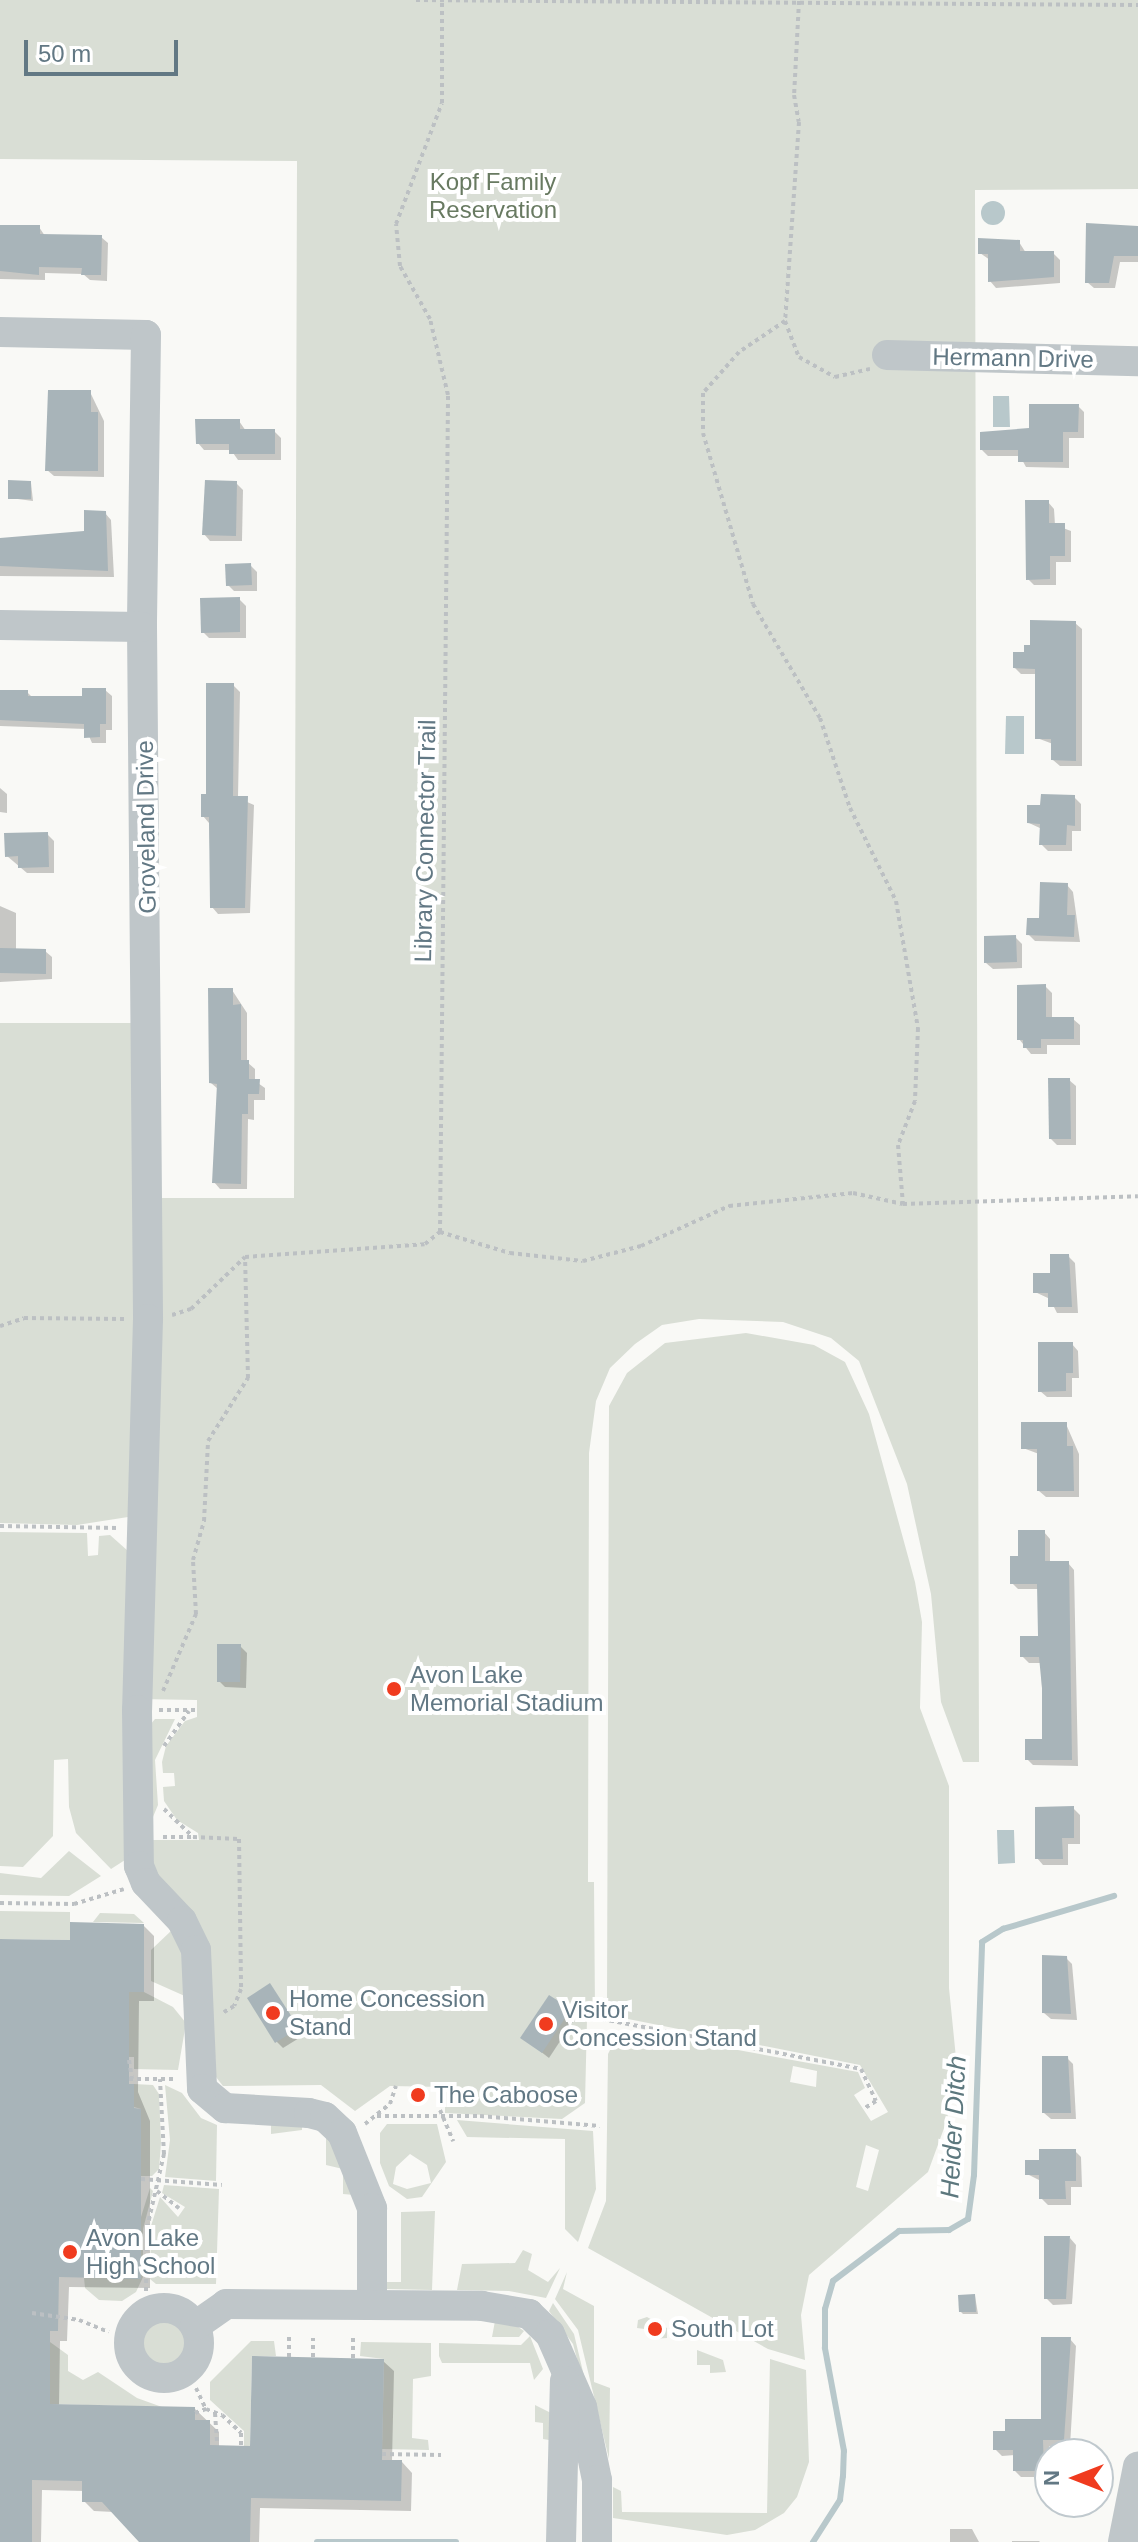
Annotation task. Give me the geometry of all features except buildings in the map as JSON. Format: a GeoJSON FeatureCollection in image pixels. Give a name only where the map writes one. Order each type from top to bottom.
{"type":"FeatureCollection","features":[{"type":"Feature","properties":{"kind":"street","name":"Groveland Drive"},"geometry":{"type":"LineString","coordinates":[[0,332],[146,335],[142,627],[148,1319],[140,1528],[136,1815],[139,1866],[146,1883]]}},
{"type":"Feature","properties":{"kind":"street","name":"Hermann Drive"},"geometry":{"type":"LineString","coordinates":[[887,355],[1138,361]]}},
{"type":"Feature","properties":{"kind":"street"},"geometry":{"type":"LineString","coordinates":[[0,625],[142,627]]}},
{"type":"Feature","properties":{"kind":"street"},"geometry":{"type":"LineString","coordinates":[[146,1883],[191,1935],[199,1967],[198,2079],[210,2100],[252,2113],[314,2114],[342,2133],[372,2208],[372,2305]]}},
{"type":"Feature","properties":{"kind":"street"},"geometry":{"type":"LineString","coordinates":[[195,2326],[226,2304],[519,2310],[550,2334],[565,2379],[585,2421],[597,2480],[597,2536]]}},
{"type":"Feature","properties":{"kind":"street"},"geometry":{"type":"LineString","coordinates":[[561,2538],[565,2379]]}},
{"type":"Feature","properties":{"kind":"street"},"geometry":{"type":"LineString","coordinates":[[1123,2542],[1138,2466]]}},
{"type":"Feature","properties":{"kind":"path"},"geometry":{"type":"LineString","coordinates":[[416,0],[836,0],[1138,5]]}},
{"type":"Feature","properties":{"kind":"path","name":"Library Connector Trail"},"geometry":{"type":"LineString","coordinates":[[440,1232],[448,395],[430,319],[400,266],[396,224],[442,103],[442,1]]}},
{"type":"Feature","properties":{"kind":"path"},"geometry":{"type":"LineString","coordinates":[[799,1],[794,95],[799,122],[785,321],[799,357],[835,377],[866,372],[887,355]]}},
{"type":"Feature","properties":{"kind":"path"},"geometry":{"type":"LineString","coordinates":[[785,321],[739,352],[703,393],[703,433],[753,604],[820,718],[850,808],[896,901],[918,1028],[915,1101],[898,1145],[903,1204]]}},
{"type":"Feature","properties":{"kind":"path"},"geometry":{"type":"LineString","coordinates":[[0,1326],[24,1318],[86,1322],[148,1319],[191,1309],[245,1257],[425,1244],[440,1232],[510,1253],[583,1261],[641,1246],[729,1206],[853,1193],[903,1204],[1138,1196]]}},
{"type":"Feature","properties":{"kind":"path"},"geometry":{"type":"LineString","coordinates":[[150,1710],[196,1614],[193,1560],[204,1521],[208,1441],[248,1378],[245,1257]]}},
{"type":"Feature","properties":{"kind":"path"},"geometry":{"type":"LineString","coordinates":[[0,1526],[140,1528]]}},
{"type":"Feature","properties":{"kind":"path"},"geometry":{"type":"LineString","coordinates":[[162,1749],[189,1711],[197,1710]]}},
{"type":"Feature","properties":{"kind":"path"},"geometry":{"type":"LineString","coordinates":[[162,1798],[164,1810],[193,1837],[239,1839],[241,1989],[234,2006],[221,2015],[199,2016]]}},
{"type":"Feature","properties":{"kind":"path"},"geometry":{"type":"LineString","coordinates":[[0,1903],[74,1904],[146,1883]]}},
{"type":"Feature","properties":{"kind":"path"},"geometry":{"type":"LineString","coordinates":[[602,2019],[861,2069],[876,2101],[863,2109]]}},
{"type":"Feature","properties":{"kind":"path"},"geometry":{"type":"LineString","coordinates":[[129,2060],[130,2079],[187,2079]]}},
{"type":"Feature","properties":{"kind":"path"},"geometry":{"type":"LineString","coordinates":[[146,2291],[147,2228],[160,2181],[166,2129],[160,2079]]}},
{"type":"Feature","properties":{"kind":"path"},"geometry":{"type":"LineString","coordinates":[[360,2128],[390,2104],[396,2086]]}},
{"type":"Feature","properties":{"kind":"path"},"geometry":{"type":"LineString","coordinates":[[440,2087],[442,2116],[453,2141]]}},
{"type":"Feature","properties":{"kind":"path"},"geometry":{"type":"LineString","coordinates":[[377,2116],[442,2116],[600,2126]]}},
{"type":"Feature","properties":{"kind":"path"},"geometry":{"type":"LineString","coordinates":[[141,2179],[222,2185]]}},
{"type":"Feature","properties":{"kind":"path"},"geometry":{"type":"LineString","coordinates":[[157,2191],[179,2208]]}},
{"type":"Feature","properties":{"kind":"path"},"geometry":{"type":"LineString","coordinates":[[32,2313],[79,2320],[109,2332]]}},
{"type":"Feature","properties":{"kind":"path"},"geometry":{"type":"LineString","coordinates":[[289,2337],[289,2357]]}},
{"type":"Feature","properties":{"kind":"path"},"geometry":{"type":"LineString","coordinates":[[313,2338],[313,2357]]}},
{"type":"Feature","properties":{"kind":"path"},"geometry":{"type":"LineString","coordinates":[[353,2338],[353,2358]]}},
{"type":"Feature","properties":{"kind":"path"},"geometry":{"type":"LineString","coordinates":[[196,2388],[206,2409],[241,2433],[241,2446]]}},
{"type":"Feature","properties":{"kind":"path"},"geometry":{"type":"LineString","coordinates":[[195,2413],[206,2409]]}},
{"type":"Feature","properties":{"kind":"path"},"geometry":{"type":"LineString","coordinates":[[215,2413],[217,2445]]}},
{"type":"Feature","properties":{"kind":"path"},"geometry":{"type":"LineString","coordinates":[[382,2454],[441,2455]]}},
{"type":"Feature","properties":{"kind":"green space","name":"Kopf Family Reservation"},"geometry":{"type":"Polygon","coordinates":[[[0,0],[1138,0],[1138,189],[975,190],[979,1762],[963,1762],[941,1702],[931,1594],[907,1484],[859,1361],[831,1338],[783,1322],[699,1319],[662,1325],[635,1344],[610,1368],[596,1401],[589,1453],[588,1882],[594,1882],[595,2012],[587,2019],[585,2103],[562,2119],[445,2113],[445,2087],[390,2086],[355,2111],[321,2085],[223,2086],[216,2077],[211,1972],[152,1873],[148,1840],[199,1840],[198,1833],[177,1820],[164,1801],[163,1787],[175,1786],[174,1773],[163,1773],[162,1762],[166,1746],[185,1721],[197,1717],[197,1700],[137,1699],[147,1198],[294,1198],[297,161],[0,159],[0,0]]]}},
{"type":"Feature","properties":{"kind":"green space"},"geometry":{"type":"Polygon","coordinates":[[[0,1023],[143,1023],[128,1517],[77,1525],[0,1523],[0,1023]]]}},
{"type":"Feature","properties":{"kind":"green space"},"geometry":{"type":"Polygon","coordinates":[[[746,1333],[814,1345],[845,1362],[869,1414],[915,1582],[922,1622],[920,1708],[949,1786],[949,1988],[956,2058],[947,2120],[928,2172],[809,2275],[801,2315],[805,2360],[768,2349],[588,2248],[606,2201],[608,2054],[618,2034],[639,2032],[858,2072],[865,2088],[854,2095],[871,2121],[888,2112],[860,2065],[623,2018],[610,2011],[607,2001],[609,1406],[627,1373],[665,1343],[746,1333]],[[793,2066],[790,2082],[816,2087],[817,2071],[793,2066]],[[866,2145],[856,2187],[868,2191],[879,2150],[866,2145]]]}},
{"type":"Feature","properties":{"kind":"green space"},"geometry":{"type":"Polygon","coordinates":[[[0,1532],[87,1533],[88,1556],[98,1555],[99,1536],[110,1535],[128,1551],[125,1860],[111,1869],[76,1833],[69,1807],[68,1759],[54,1760],[53,1836],[23,1867],[0,1866],[0,1532]]]}},
{"type":"Feature","properties":{"kind":"green space"},"geometry":{"type":"Polygon","coordinates":[[[155,1719],[175,1719],[155,1760],[158,1805],[150,1824],[150,1725],[155,1719]]]}},
{"type":"Feature","properties":{"kind":"green space"},"geometry":{"type":"Polygon","coordinates":[[[69,1851],[101,1876],[69,1896],[0,1895],[0,1873],[41,1878],[69,1851]]]}},
{"type":"Feature","properties":{"kind":"green space"},"geometry":{"type":"Polygon","coordinates":[[[0,1911],[70,1912],[70,1940],[0,1939],[0,1911]]]}},
{"type":"Feature","properties":{"kind":"green space"},"geometry":{"type":"Polygon","coordinates":[[[100,1913],[134,1914],[144,1923],[93,1922],[100,1913]]]}},
{"type":"Feature","properties":{"kind":"green space"},"geometry":{"type":"Polygon","coordinates":[[[172,1930],[180,1940],[187,1997],[151,1981],[151,1950],[172,1930]]]}},
{"type":"Feature","properties":{"kind":"green space"},"geometry":{"type":"Polygon","coordinates":[[[129,1992],[144,1992],[173,2007],[186,2023],[178,2070],[134,2069],[134,2057],[129,2057],[129,1992]]]}},
{"type":"Feature","properties":{"kind":"green space"},"geometry":{"type":"Polygon","coordinates":[[[134,2084],[153,2085],[159,2094],[159,2169],[152,2176],[141,2176],[141,2109],[134,2107],[134,2084]]]}},
{"type":"Feature","properties":{"kind":"green space"},"geometry":{"type":"Polygon","coordinates":[[[165,2085],[182,2093],[201,2118],[217,2125],[216,2181],[165,2177],[170,2140],[165,2085]]]}},
{"type":"Feature","properties":{"kind":"green space"},"geometry":{"type":"Polygon","coordinates":[[[457,2120],[593,2131],[596,2189],[578,2242],[565,2229],[565,2139],[467,2137],[457,2120]]]}},
{"type":"Feature","properties":{"kind":"green space"},"geometry":{"type":"Polygon","coordinates":[[[271,2124],[302,2127],[302,2130],[271,2134],[271,2124]]]}},
{"type":"Feature","properties":{"kind":"green space"},"geometry":{"type":"Polygon","coordinates":[[[387,2124],[437,2124],[446,2162],[422,2197],[407,2199],[389,2186],[380,2163],[380,2133],[387,2124]],[[410,2154],[396,2167],[393,2184],[407,2189],[431,2183],[427,2165],[410,2154]]]}},
{"type":"Feature","properties":{"kind":"green space"},"geometry":{"type":"Polygon","coordinates":[[[333,2134],[358,2190],[354,2195],[343,2194],[343,2169],[326,2165],[326,2136],[333,2134]]]}},
{"type":"Feature","properties":{"kind":"green space"},"geometry":{"type":"Polygon","coordinates":[[[164,2185],[219,2189],[216,2284],[156,2284],[150,2279],[151,2226],[160,2197],[178,2217],[185,2207],[162,2193],[164,2185]]]}},
{"type":"Feature","properties":{"kind":"green space"},"geometry":{"type":"Polygon","coordinates":[[[150,2188],[153,2191],[143,2229],[143,2277],[136,2292],[122,2301],[99,2300],[85,2288],[84,2278],[141,2278],[141,2217],[150,2188]]]}},
{"type":"Feature","properties":{"kind":"green space"},"geometry":{"type":"Polygon","coordinates":[[[435,2211],[432,2290],[387,2289],[387,2282],[401,2282],[401,2212],[435,2211]]]}},
{"type":"Feature","properties":{"kind":"green space"},"geometry":{"type":"Polygon","coordinates":[[[523,2250],[532,2254],[528,2270],[548,2282],[560,2268],[546,2298],[509,2291],[457,2290],[462,2264],[515,2263],[523,2250]]]}},
{"type":"Feature","properties":{"kind":"green space"},"geometry":{"type":"Polygon","coordinates":[[[567,2272],[563,2289],[594,2306],[594,2382],[610,2388],[609,2459],[578,2330],[555,2299],[567,2272]]]}},
{"type":"Feature","properties":{"kind":"green space"},"geometry":{"type":"Polygon","coordinates":[[[553,2303],[574,2334],[605,2464],[573,2344],[549,2311],[553,2303]]]}},
{"type":"Feature","properties":{"kind":"green space"},"geometry":{"type":"Polygon","coordinates":[[[164,2315],[175,2317],[184,2324],[191,2333],[191,2355],[184,2364],[175,2371],[164,2373],[153,2371],[144,2364],[137,2355],[135,2344],[137,2333],[144,2324],[153,2317],[164,2315]]]}},
{"type":"Feature","properties":{"kind":"green space"},"geometry":{"type":"Polygon","coordinates":[[[647,2317],[667,2328],[667,2338],[652,2339],[652,2330],[637,2328],[638,2320],[647,2317]]]}},
{"type":"Feature","properties":{"kind":"green space"},"geometry":{"type":"Polygon","coordinates":[[[495,2321],[514,2324],[524,2331],[519,2337],[492,2337],[495,2321]]]}},
{"type":"Feature","properties":{"kind":"green space"},"geometry":{"type":"Polygon","coordinates":[[[530,2336],[543,2369],[534,2380],[530,2363],[442,2363],[439,2356],[439,2343],[521,2345],[530,2336]]]}},
{"type":"Feature","properties":{"kind":"green space"},"geometry":{"type":"Polygon","coordinates":[[[251,2341],[274,2341],[276,2356],[252,2356],[250,2446],[244,2446],[244,2431],[210,2400],[210,2382],[251,2341]]]}},
{"type":"Feature","properties":{"kind":"green space"},"geometry":{"type":"Polygon","coordinates":[[[50,2342],[68,2355],[68,2371],[83,2380],[98,2372],[137,2398],[162,2407],[50,2404],[50,2342]]]}},
{"type":"Feature","properties":{"kind":"green space"},"geometry":{"type":"Polygon","coordinates":[[[361,2342],[431,2343],[431,2376],[413,2379],[412,2438],[428,2440],[429,2450],[382,2449],[384,2359],[360,2356],[361,2342]]]}},
{"type":"Feature","properties":{"kind":"green space"},"geometry":{"type":"Polygon","coordinates":[[[697,2350],[723,2360],[726,2372],[710,2373],[710,2365],[697,2365],[697,2350]]]}},
{"type":"Feature","properties":{"kind":"green space"},"geometry":{"type":"Polygon","coordinates":[[[770,2359],[806,2370],[809,2462],[797,2497],[784,2513],[755,2530],[727,2535],[613,2518],[613,2487],[621,2491],[622,2512],[767,2513],[770,2359]]]}},
{"type":"Feature","properties":{"kind":"green space"},"geometry":{"type":"Polygon","coordinates":[[[535,2405],[551,2413],[549,2440],[543,2439],[543,2423],[535,2422],[535,2405]]]}},
{"type":"Feature","properties":{"kind":"shaded area"},"geometry":{"type":"Polygon","coordinates":[[[993,201],[1001,205],[1005,213],[1001,221],[993,225],[985,221],[981,213],[985,205],[993,201]]]}},
{"type":"Feature","properties":{"kind":"shaded area"},"geometry":{"type":"Polygon","coordinates":[[[993,396],[1009,396],[1010,427],[993,427],[993,396]]]}},
{"type":"Feature","properties":{"kind":"shaded area"},"geometry":{"type":"Polygon","coordinates":[[[1006,716],[1024,716],[1024,754],[1005,754],[1006,716]]]}},
{"type":"Feature","properties":{"kind":"shaded area"},"geometry":{"type":"Polygon","coordinates":[[[997,1830],[1014,1830],[1015,1863],[998,1864],[997,1830]]]}},
{"type":"Feature","properties":{"kind":"waterway","name":"Heider Ditch"},"geometry":{"type":"LineString","coordinates":[[813,2542],[840,2500],[843,2476],[844,2451],[825,2348],[825,2309],[833,2281],[899,2231],[949,2230],[968,2219],[974,2175],[982,1942],[1003,1929],[1114,1896]]}},
{"type":"Feature","properties":{"kind":"waterway","name":"Heider Ditch"},"geometry":{"type":"LineString","coordinates":[[317,2542],[456,2542]]}},
{"type":"Feature","properties":{"kind":"place","name":"Avon Lake Memorial Stadium"},"geometry":{"type":"Point","coordinates":[394,1689]}},
{"type":"Feature","properties":{"kind":"place","name":"Home Concession Stand"},"geometry":{"type":"Point","coordinates":[273,2013]}},
{"type":"Feature","properties":{"kind":"place","name":"Visitor Concession Stand"},"geometry":{"type":"Point","coordinates":[546,2024]}},
{"type":"Feature","properties":{"kind":"place","name":"The Caboose"},"geometry":{"type":"Point","coordinates":[418,2095]}},
{"type":"Feature","properties":{"kind":"place","name":"Avon Lake High School"},"geometry":{"type":"Point","coordinates":[70,2252]}},
{"type":"Feature","properties":{"kind":"place","name":"South Lot"},"geometry":{"type":"Point","coordinates":[655,2329]}}]}
